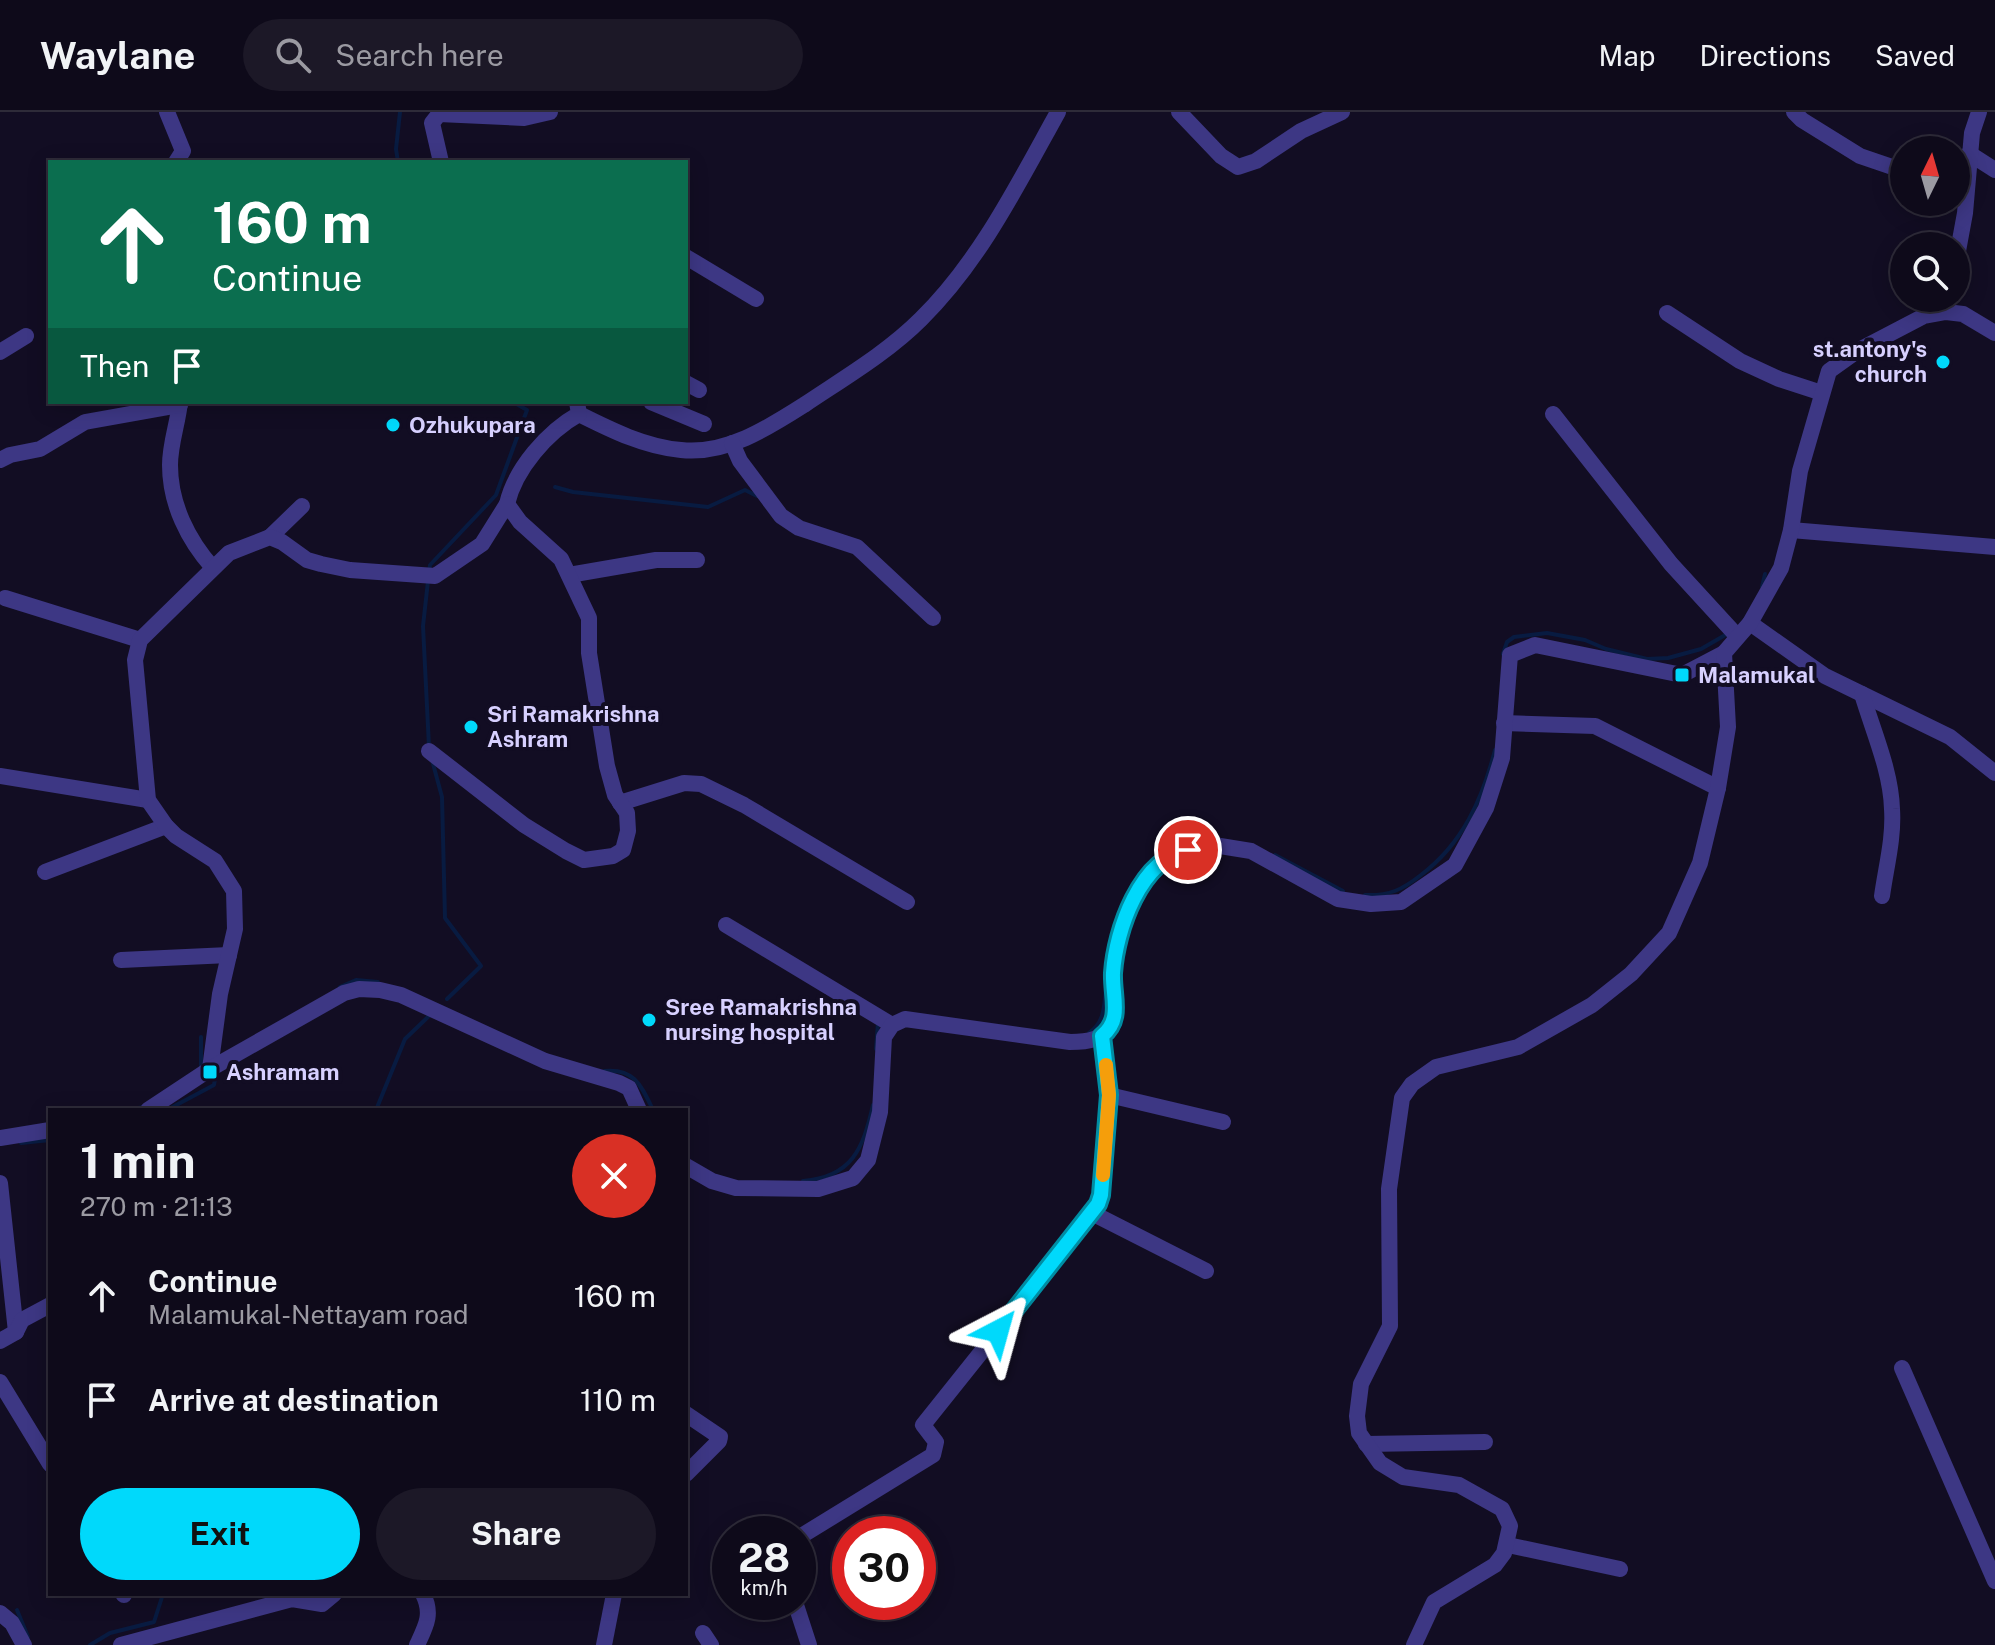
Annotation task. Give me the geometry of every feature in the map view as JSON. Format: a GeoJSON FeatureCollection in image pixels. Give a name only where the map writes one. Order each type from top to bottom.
{"type":"FeatureCollection","features":[{"type":"Feature","properties":{"kind":"street"},"geometry":{"type":"LineString","coordinates":[[167,112],[183,151],[177,160]]}},
{"type":"Feature","properties":{"kind":"street"},"geometry":{"type":"LineString","coordinates":[[440,160],[433,130],[434,118],[439,114],[524,118],[550,112]]}},
{"type":"Feature","properties":{"kind":"street"},"geometry":{"type":"LineString","coordinates":[[270,537],[307,560],[321,564],[350,570],[427,576],[482,544],[507,504],[510,491],[535,453],[578,408],[621,435],[680,450],[704,450],[732,443],[804,405],[869,362],[919,322],[955,281],[985,239],[1058,112]]}},
{"type":"Feature","properties":{"kind":"street"},"geometry":{"type":"LineString","coordinates":[[1179,112],[1221,156],[1231,164],[1243,167],[1301,131],[1342,112]]}},
{"type":"Feature","properties":{"kind":"street"},"geometry":{"type":"LineString","coordinates":[[1794,112],[1860,156],[1890,166]]}},
{"type":"Feature","properties":{"kind":"street"},"geometry":{"type":"LineString","coordinates":[[1970,138],[1979,112]]}},
{"type":"Feature","properties":{"kind":"street"},"geometry":{"type":"LineString","coordinates":[[1970,160],[1995,170]]}},
{"type":"Feature","properties":{"kind":"street"},"geometry":{"type":"LineString","coordinates":[[688,258],[756,299]]}},
{"type":"Feature","properties":{"kind":"street"},"geometry":{"type":"LineString","coordinates":[[688,1167],[712,1181],[736,1188],[818,1189],[853,1178],[868,1160],[880,1112],[884,1037],[892,1025],[905,1019],[1070,1042],[1087,1042],[1102,1036],[1114,1023],[1113,974],[1127,910],[1142,885],[1166,857],[1177,852],[1214,845],[1251,851],[1338,899],[1371,904],[1401,902],[1455,865],[1486,808],[1502,758],[1510,655],[1535,645],[1682,675],[1724,653],[1750,623],[1781,568],[1791,530],[1800,471],[1829,371],[1857,351],[1933,312]]}},
{"type":"Feature","properties":{"kind":"street"},"geometry":{"type":"LineString","coordinates":[[1960,312],[1995,333]]}},
{"type":"Feature","properties":{"kind":"street"},"geometry":{"type":"LineString","coordinates":[[1667,313],[1740,361],[1779,379],[1822,393]]}},
{"type":"Feature","properties":{"kind":"street"},"geometry":{"type":"LineString","coordinates":[[0,352],[26,336]]}},
{"type":"Feature","properties":{"kind":"street"},"geometry":{"type":"LineString","coordinates":[[0,460],[40,449],[85,422],[175,404]]}},
{"type":"Feature","properties":{"kind":"street"},"geometry":{"type":"LineString","coordinates":[[180,404],[170,466],[176,508],[195,548],[213,568]]}},
{"type":"Feature","properties":{"kind":"street"},"geometry":{"type":"LineString","coordinates":[[656,404],[704,424]]}},
{"type":"Feature","properties":{"kind":"street"},"geometry":{"type":"LineString","coordinates":[[1553,414],[1671,564],[1737,636]]}},
{"type":"Feature","properties":{"kind":"street"},"geometry":{"type":"LineString","coordinates":[[732,443],[740,461],[781,516],[799,528],[857,547],[933,618]]}},
{"type":"Feature","properties":{"kind":"street"},"geometry":{"type":"LineString","coordinates":[[429,751],[524,825],[584,860],[613,856],[623,850],[628,831],[627,813],[615,795],[607,766],[589,653],[589,618],[561,559],[520,522],[507,504]]}},
{"type":"Feature","properties":{"kind":"street"},"geometry":{"type":"LineString","coordinates":[[210,1069],[220,994],[235,929],[234,891],[215,861],[176,836],[148,800],[135,660],[140,640],[229,553],[270,537],[302,506]]}},
{"type":"Feature","properties":{"kind":"street"},"geometry":{"type":"LineString","coordinates":[[1791,530],[1995,547]]}},
{"type":"Feature","properties":{"kind":"street"},"geometry":{"type":"LineString","coordinates":[[569,575],[656,560],[697,560]]}},
{"type":"Feature","properties":{"kind":"street"},"geometry":{"type":"LineString","coordinates":[[5,598],[140,640]]}},
{"type":"Feature","properties":{"kind":"street"},"geometry":{"type":"LineString","coordinates":[[1750,623],[1825,676],[1950,737],[1995,773]]}},
{"type":"Feature","properties":{"kind":"street"},"geometry":{"type":"LineString","coordinates":[[1414,1645],[1434,1602],[1495,1565],[1508,1545],[1510,1526],[1502,1509],[1459,1485],[1403,1477],[1380,1463],[1359,1433],[1357,1416],[1361,1384],[1390,1326],[1389,1189],[1402,1098],[1412,1084],[1436,1067],[1518,1047],[1592,1005],[1631,974],[1669,933],[1700,863],[1718,788],[1728,727],[1724,653]]}},
{"type":"Feature","properties":{"kind":"street"},"geometry":{"type":"LineString","coordinates":[[1862,694],[1889,786],[1892,807],[1892,829],[1882,896]]}},
{"type":"Feature","properties":{"kind":"street"},"geometry":{"type":"LineString","coordinates":[[1504,723],[1595,726],[1718,788]]}},
{"type":"Feature","properties":{"kind":"street"},"geometry":{"type":"LineString","coordinates":[[0,776],[148,800]]}},
{"type":"Feature","properties":{"kind":"street"},"geometry":{"type":"LineString","coordinates":[[620,803],[684,783],[701,784],[907,902]]}},
{"type":"Feature","properties":{"kind":"street"},"geometry":{"type":"LineString","coordinates":[[45,872],[166,826]]}},
{"type":"Feature","properties":{"kind":"street"},"geometry":{"type":"LineString","coordinates":[[726,925],[892,1025]]}},
{"type":"Feature","properties":{"kind":"street"},"geometry":{"type":"LineString","coordinates":[[121,960],[229,955]]}},
{"type":"Feature","properties":{"kind":"street"},"geometry":{"type":"LineString","coordinates":[[151,1108],[210,1069],[344,993],[359,989],[401,995],[545,1061],[619,1083],[629,1088],[638,1108]]}},
{"type":"Feature","properties":{"kind":"street"},"geometry":{"type":"LineString","coordinates":[[816,1527],[933,1455],[936,1442],[923,1425],[1092,1213],[1101,1195],[1109,1095],[1102,1036]]}},
{"type":"Feature","properties":{"kind":"street"},"geometry":{"type":"LineString","coordinates":[[1109,1095],[1223,1122]]}},
{"type":"Feature","properties":{"kind":"street"},"geometry":{"type":"LineString","coordinates":[[0,1138],[48,1130]]}},
{"type":"Feature","properties":{"kind":"street"},"geometry":{"type":"LineString","coordinates":[[0,1183],[7,1300],[16,1332]]}},
{"type":"Feature","properties":{"kind":"street"},"geometry":{"type":"LineString","coordinates":[[1092,1213],[1206,1271]]}},
{"type":"Feature","properties":{"kind":"street"},"geometry":{"type":"LineString","coordinates":[[0,1341],[16,1332],[22,1320],[48,1306]]}},
{"type":"Feature","properties":{"kind":"street"},"geometry":{"type":"LineString","coordinates":[[1902,1368],[1995,1581]]}},
{"type":"Feature","properties":{"kind":"street"},"geometry":{"type":"LineString","coordinates":[[0,1382],[48,1461]]}},
{"type":"Feature","properties":{"kind":"street"},"geometry":{"type":"LineString","coordinates":[[688,1415],[720,1437],[688,1472]]}},
{"type":"Feature","properties":{"kind":"street"},"geometry":{"type":"LineString","coordinates":[[1366,1444],[1485,1442]]}},
{"type":"Feature","properties":{"kind":"street"},"geometry":{"type":"LineString","coordinates":[[1508,1545],[1620,1569]]}},
{"type":"Feature","properties":{"kind":"street"},"geometry":{"type":"LineString","coordinates":[[121,1645],[292,1599],[322,1604],[332,1596]]}},
{"type":"Feature","properties":{"kind":"street"},"geometry":{"type":"LineString","coordinates":[[417,1645],[428,1621],[429,1609],[424,1596]]}},
{"type":"Feature","properties":{"kind":"street"},"geometry":{"type":"LineString","coordinates":[[604,1645],[614,1596]]}},
{"type":"Feature","properties":{"kind":"street"},"geometry":{"type":"LineString","coordinates":[[0,1613],[12,1623],[24,1645]]}},
{"type":"Feature","properties":{"kind":"street"},"geometry":{"type":"LineString","coordinates":[[801,1620],[809,1645]]}},
{"type":"Feature","properties":{"kind":"waterway"},"geometry":{"type":"LineString","coordinates":[[398,160],[400,112]]}},
{"type":"Feature","properties":{"kind":"waterway"},"geometry":{"type":"LineString","coordinates":[[429,572],[430,565],[496,495],[527,410],[516,404]]}},
{"type":"Feature","properties":{"kind":"waterway"},"geometry":{"type":"LineString","coordinates":[[555,487],[573,492],[708,507],[745,490],[757,496]]}},
{"type":"Feature","properties":{"kind":"waterway"},"geometry":{"type":"LineString","coordinates":[[1762,587],[1765,574]]}},
{"type":"Feature","properties":{"kind":"waterway"},"geometry":{"type":"LineString","coordinates":[[428,581],[423,626],[429,747]]}},
{"type":"Feature","properties":{"kind":"waterway"},"geometry":{"type":"LineString","coordinates":[[1503,654],[1507,642],[1514,637],[1547,633],[1585,640],[1606,649],[1647,659],[1668,658],[1701,649],[1727,634]]}},
{"type":"Feature","properties":{"kind":"waterway"},"geometry":{"type":"LineString","coordinates":[[1365,895],[1388,893],[1401,888],[1421,875],[1448,849],[1477,803],[1495,750]]}},
{"type":"Feature","properties":{"kind":"waterway"},"geometry":{"type":"LineString","coordinates":[[432,760],[442,797],[445,918],[481,966],[447,999]]}},
{"type":"Feature","properties":{"kind":"waterway"},"geometry":{"type":"LineString","coordinates":[[1275,855],[1343,891]]}},
{"type":"Feature","properties":{"kind":"waterway"},"geometry":{"type":"LineString","coordinates":[[340,987],[356,980],[378,982]]}},
{"type":"Feature","properties":{"kind":"waterway"},"geometry":{"type":"LineString","coordinates":[[1089,1033],[1101,1019],[1106,988]]}},
{"type":"Feature","properties":{"kind":"waterway"},"geometry":{"type":"LineString","coordinates":[[377,1108],[405,1039],[429,1016]]}},
{"type":"Feature","properties":{"kind":"waterway"},"geometry":{"type":"LineString","coordinates":[[876,1049],[878,1023]]}},
{"type":"Feature","properties":{"kind":"waterway"},"geometry":{"type":"LineString","coordinates":[[201,1037],[201,1070]]}},
{"type":"Feature","properties":{"kind":"waterway"},"geometry":{"type":"LineString","coordinates":[[604,1071],[630,1075],[652,1108]]}},
{"type":"Feature","properties":{"kind":"waterway"},"geometry":{"type":"LineString","coordinates":[[171,1108],[214,1085],[215,1079]]}},
{"type":"Feature","properties":{"kind":"waterway"},"geometry":{"type":"LineString","coordinates":[[803,1181],[833,1174],[853,1158],[865,1135],[873,1105]]}},
{"type":"Feature","properties":{"kind":"waterway"},"geometry":{"type":"LineString","coordinates":[[138,1108],[143,1107]]}},
{"type":"Feature","properties":{"kind":"waterway"},"geometry":{"type":"LineString","coordinates":[[21,1143],[48,1140]]}},
{"type":"Feature","properties":{"kind":"waterway"},"geometry":{"type":"LineString","coordinates":[[90,1645],[110,1633],[154,1622],[162,1596]]}},
{"type":"Feature","properties":{"kind":"waterway"},"geometry":{"type":"LineString","coordinates":[[17,1610],[28,1637]]}},
{"type":"Feature","properties":{"kind":"slow traffic"},"geometry":{"type":"LineString","coordinates":[[1103,1175],[1109,1095],[1106,1065]]}},
{"type":"Feature","properties":{"kind":"place","name":"st.antony's church"},"geometry":{"type":"Point","coordinates":[1943,362]}},
{"type":"Feature","properties":{"kind":"place","name":"Ozhukupara"},"geometry":{"type":"Point","coordinates":[393,425]}},
{"type":"Feature","properties":{"kind":"place","name":"Malamukal"},"geometry":{"type":"Point","coordinates":[1682,675]}},
{"type":"Feature","properties":{"kind":"place","name":"Sri Ramakrishna Ashram"},"geometry":{"type":"Point","coordinates":[471,727]}},
{"type":"Feature","properties":{"kind":"place","name":"Sree Ramakrishna nursing hospital"},"geometry":{"type":"Point","coordinates":[649,1020]}},
{"type":"Feature","properties":{"kind":"place","name":"Ashramam"},"geometry":{"type":"Point","coordinates":[210,1072]}},
{"type":"Feature","properties":{"kind":"route"},"geometry":{"type":"LineString","coordinates":[[998,1331],[1098,1204],[1109,1095],[1102,1036],[1114,1023],[1113,974],[1120,933],[1127,910],[1142,885],[1166,857],[1188,850]]}}]}
